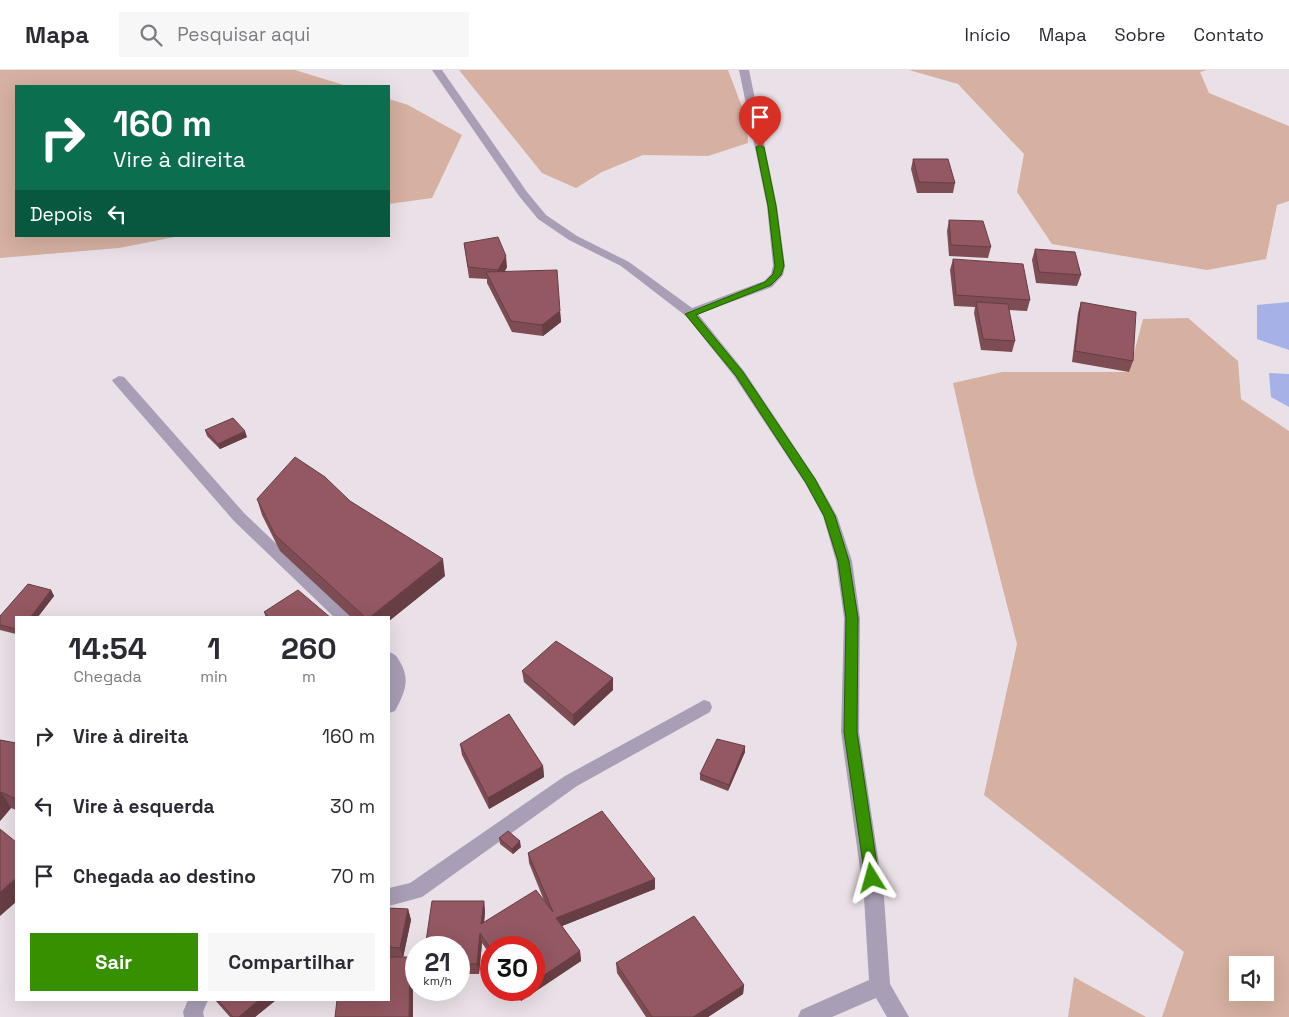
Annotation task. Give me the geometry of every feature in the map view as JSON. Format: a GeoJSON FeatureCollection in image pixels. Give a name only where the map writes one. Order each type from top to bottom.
{"type":"FeatureCollection","features":[{"type":"Feature","properties":{"kind":"street"},"geometry":{"type":"LineString","coordinates":[[437,70],[523,194],[542,217],[573,238],[625,264],[659,288],[690,314],[739,374],[811,482],[830,516],[844,561],[852,618],[850,732],[874,897],[880,986],[899,1017]]}},
{"type":"Feature","properties":{"kind":"street"},"geometry":{"type":"LineString","coordinates":[[690,314],[768,284],[777,275],[779,266],[772,206],[744,70]]}},
{"type":"Feature","properties":{"kind":"street"},"geometry":{"type":"LineString","coordinates":[[119,380],[239,517],[344,616]]}},
{"type":"Feature","properties":{"kind":"street"},"geometry":{"type":"LineString","coordinates":[[390,660],[399,676],[397,692],[390,704]]}},
{"type":"Feature","properties":{"kind":"street"},"geometry":{"type":"LineString","coordinates":[[390,897],[415,891],[571,781],[704,707]]}},
{"type":"Feature","properties":{"kind":"street"},"geometry":{"type":"LineString","coordinates":[[808,1017],[880,986]]}},
{"type":"Feature","properties":{"kind":"street"},"geometry":{"type":"LineString","coordinates":[[194,1017],[193,1012],[198,1001]]}},
{"type":"Feature","properties":{"kind":"shaded area"},"geometry":{"type":"Polygon","coordinates":[[[0,70],[295,70],[344,85],[15,85],[15,237],[175,237],[119,248],[0,258],[0,70]]]}},
{"type":"Feature","properties":{"kind":"shaded area"},"geometry":{"type":"Polygon","coordinates":[[[459,70],[728,70],[747,120],[748,143],[708,156],[643,155],[602,172],[576,188],[542,173],[459,70]]]}},
{"type":"Feature","properties":{"kind":"shaded area"},"geometry":{"type":"Polygon","coordinates":[[[909,70],[1207,70],[1200,72],[1209,93],[1289,126],[1289,201],[1277,205],[1266,259],[1207,270],[1052,244],[1017,192],[1024,154],[958,84],[909,70]]]}},
{"type":"Feature","properties":{"kind":"shaded area"},"geometry":{"type":"Polygon","coordinates":[[[390,99],[408,105],[462,135],[432,198],[390,204],[390,99]]]}},
{"type":"Feature","properties":{"kind":"shaded area"},"geometry":{"type":"Polygon","coordinates":[[[1188,318],[1238,361],[1241,399],[1289,431],[1289,1017],[1162,1017],[1184,952],[984,795],[1017,644],[974,476],[953,383],[1002,372],[1129,372],[1143,319],[1188,318]]]}},
{"type":"Feature","properties":{"kind":"shaded area"},"geometry":{"type":"Polygon","coordinates":[[[1074,977],[1146,1017],[1068,1017],[1074,977]]]}},
{"type":"Feature","properties":{"kind":"water"},"geometry":{"type":"Polygon","coordinates":[[[1289,302],[1289,350],[1257,339],[1257,305],[1289,302]]]}},
{"type":"Feature","properties":{"kind":"water"},"geometry":{"type":"Polygon","coordinates":[[[1269,373],[1289,374],[1289,407],[1271,397],[1269,373]]]}},
{"type":"Feature","properties":{"kind":"building"},"geometry":{"type":"Polygon","coordinates":[[[913,159],[948,159],[955,183],[919,182],[913,159]]]}},
{"type":"Feature","properties":{"kind":"building"},"geometry":{"type":"Polygon","coordinates":[[[949,220],[983,221],[991,247],[951,245],[949,220]]]}},
{"type":"Feature","properties":{"kind":"building"},"geometry":{"type":"Polygon","coordinates":[[[498,237],[506,256],[498,270],[468,267],[464,243],[498,237]]]}},
{"type":"Feature","properties":{"kind":"building"},"geometry":{"type":"Polygon","coordinates":[[[1035,249],[1075,252],[1081,275],[1039,272],[1035,249]]]}},
{"type":"Feature","properties":{"kind":"building"},"geometry":{"type":"Polygon","coordinates":[[[953,259],[1023,264],[1030,300],[956,295],[953,259]]]}},
{"type":"Feature","properties":{"kind":"building"},"geometry":{"type":"Polygon","coordinates":[[[557,270],[560,311],[542,325],[511,321],[486,272],[557,270]]]}},
{"type":"Feature","properties":{"kind":"building"},"geometry":{"type":"Polygon","coordinates":[[[976,302],[1008,304],[1015,341],[983,339],[976,302]]]}},
{"type":"Feature","properties":{"kind":"building"},"geometry":{"type":"Polygon","coordinates":[[[1081,302],[1136,312],[1133,361],[1075,351],[1081,302]]]}},
{"type":"Feature","properties":{"kind":"building"},"geometry":{"type":"Polygon","coordinates":[[[233,418],[245,431],[218,444],[205,430],[233,418]]]}},
{"type":"Feature","properties":{"kind":"building"},"geometry":{"type":"Polygon","coordinates":[[[295,457],[325,477],[350,501],[443,559],[372,616],[364,616],[275,535],[257,499],[295,457]]]}},
{"type":"Feature","properties":{"kind":"building"},"geometry":{"type":"Polygon","coordinates":[[[28,584],[51,590],[32,616],[15,616],[15,629],[0,625],[0,616],[28,584]]]}},
{"type":"Feature","properties":{"kind":"building"},"geometry":{"type":"Polygon","coordinates":[[[298,590],[329,616],[268,616],[264,612],[298,590]]]}},
{"type":"Feature","properties":{"kind":"building"},"geometry":{"type":"Polygon","coordinates":[[[556,641],[613,678],[573,715],[522,671],[556,641]]]}},
{"type":"Feature","properties":{"kind":"building"},"geometry":{"type":"Polygon","coordinates":[[[509,714],[543,766],[488,798],[460,744],[509,714]]]}},
{"type":"Feature","properties":{"kind":"building"},"geometry":{"type":"Polygon","coordinates":[[[717,739],[745,746],[729,785],[700,774],[717,739]]]}},
{"type":"Feature","properties":{"kind":"building"},"geometry":{"type":"Polygon","coordinates":[[[0,740],[15,743],[15,799],[0,793],[0,740]]]}},
{"type":"Feature","properties":{"kind":"building"},"geometry":{"type":"Polygon","coordinates":[[[602,811],[655,879],[556,918],[580,951],[545,975],[545,936],[482,936],[480,933],[477,964],[470,964],[470,936],[427,936],[432,901],[484,901],[481,924],[536,890],[553,912],[528,853],[602,811]]]}},
{"type":"Feature","properties":{"kind":"building"},"geometry":{"type":"Polygon","coordinates":[[[0,829],[15,841],[15,879],[0,892],[0,829]]]}},
{"type":"Feature","properties":{"kind":"building"},"geometry":{"type":"Polygon","coordinates":[[[508,831],[520,841],[512,849],[499,838],[508,831]]]}},
{"type":"Feature","properties":{"kind":"building"},"geometry":{"type":"Polygon","coordinates":[[[390,908],[408,909],[400,948],[390,947],[390,908]]]}},
{"type":"Feature","properties":{"kind":"building"},"geometry":{"type":"Polygon","coordinates":[[[694,916],[744,985],[693,1017],[652,1017],[616,963],[694,916]]]}},
{"type":"Feature","properties":{"kind":"building"},"geometry":{"type":"Polygon","coordinates":[[[390,957],[405,957],[405,1001],[409,1001],[409,1017],[335,1017],[337,1001],[390,1001],[390,957]]]}},
{"type":"Feature","properties":{"kind":"building"},"geometry":{"type":"Polygon","coordinates":[[[219,1001],[258,1001],[239,1017],[233,1017],[219,1001]]]}},
{"type":"Feature","properties":{"kind":"route"},"geometry":{"type":"LineString","coordinates":[[760,147],[772,206],[779,266],[777,275],[768,284],[722,300],[690,314],[739,374],[811,482],[830,516],[844,561],[852,618],[850,732],[872,878]]}}]}
